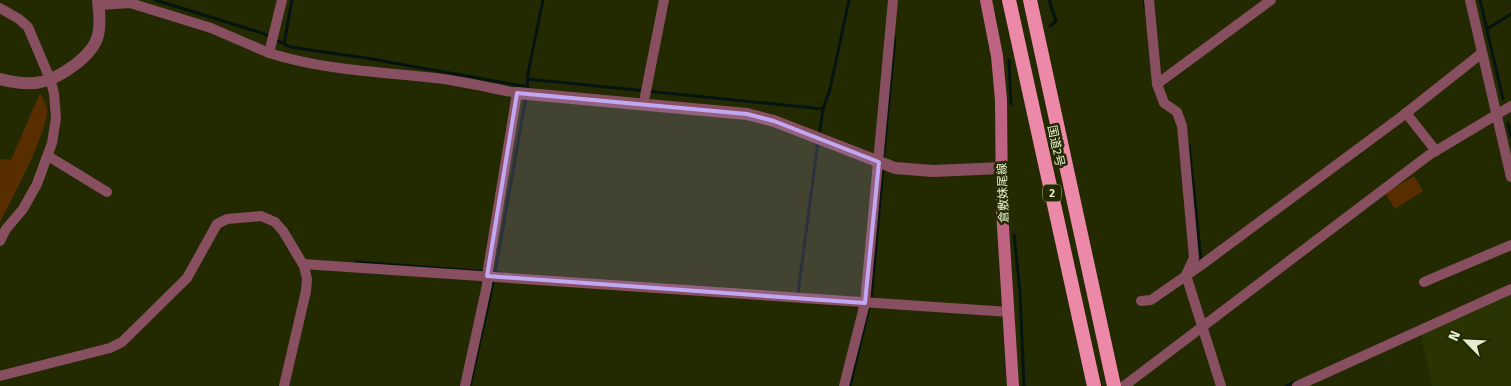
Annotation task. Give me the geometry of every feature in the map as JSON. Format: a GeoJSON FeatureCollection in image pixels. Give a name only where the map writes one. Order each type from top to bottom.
{"type":"FeatureCollection","features":[{"type":"Feature","properties":{"kind":"highway","name":"国道2号"},"geometry":{"type":"LineString","coordinates":[[1009,0],[1094,386]]}},
{"type":"Feature","properties":{"kind":"highway","name":"国道2号"},"geometry":{"type":"LineString","coordinates":[[1030,0],[1114,386]]}},
{"type":"Feature","properties":{"kind":"main road","name":"倉敷妹尾線"},"geometry":{"type":"LineString","coordinates":[[986,0],[997,56],[1001,100],[1002,211],[1010,312],[1013,386]]}},
{"type":"Feature","properties":{"kind":"street"},"geometry":{"type":"LineString","coordinates":[[270,53],[282,0]]}},
{"type":"Feature","properties":{"kind":"street"},"geometry":{"type":"LineString","coordinates":[[646,93],[664,0]]}},
{"type":"Feature","properties":{"kind":"street"},"geometry":{"type":"LineString","coordinates":[[844,386],[868,303],[893,0]]}},
{"type":"Feature","properties":{"kind":"street"},"geometry":{"type":"LineString","coordinates":[[1149,0],[1157,86],[1164,103],[1177,112],[1182,126],[1194,258],[1186,275],[1221,386]]}},
{"type":"Feature","properties":{"kind":"street"},"geometry":{"type":"LineString","coordinates":[[1157,86],[1271,0]]}},
{"type":"Feature","properties":{"kind":"street"},"geometry":{"type":"LineString","coordinates":[[1470,0],[1511,177]]}},
{"type":"Feature","properties":{"kind":"street"},"geometry":{"type":"LineString","coordinates":[[0,79],[33,83],[50,79],[80,60],[94,46],[100,26],[99,3],[130,3],[210,28],[270,53],[308,63],[385,74],[450,80],[517,93],[747,114],[774,121],[895,168],[933,171],[1002,168]]}},
{"type":"Feature","properties":{"kind":"street"},"geometry":{"type":"LineString","coordinates":[[0,8],[19,19],[28,27],[50,79],[54,93],[56,118],[48,156],[37,184],[23,209],[6,229],[0,242]]}},
{"type":"Feature","properties":{"kind":"street"},"geometry":{"type":"LineString","coordinates":[[1141,301],[1151,300],[1186,275],[1406,113],[1482,54]]}},
{"type":"Feature","properties":{"kind":"street"},"geometry":{"type":"LineString","coordinates":[[465,386],[490,274],[517,93]]}},
{"type":"Feature","properties":{"kind":"street"},"geometry":{"type":"LineString","coordinates":[[1124,386],[1436,151],[1511,106]]}},
{"type":"Feature","properties":{"kind":"street"},"geometry":{"type":"LineString","coordinates":[[1406,113],[1436,151]]}},
{"type":"Feature","properties":{"kind":"street"},"geometry":{"type":"LineString","coordinates":[[48,156],[107,192]]}},
{"type":"Feature","properties":{"kind":"street"},"geometry":{"type":"LineString","coordinates":[[0,376],[110,348],[122,342],[187,278],[217,224],[227,218],[261,216],[276,222],[283,231],[304,264],[307,279],[306,291],[284,386]]}},
{"type":"Feature","properties":{"kind":"street"},"geometry":{"type":"LineString","coordinates":[[1424,282],[1511,245]]}},
{"type":"Feature","properties":{"kind":"street"},"geometry":{"type":"LineString","coordinates":[[304,264],[490,274],[1010,312]]}},
{"type":"Feature","properties":{"kind":"street"},"geometry":{"type":"LineString","coordinates":[[1297,386],[1511,289]]}},
{"type":"Feature","properties":{"kind":"highlighted area"},"geometry":{"type":"Polygon","coordinates":[[[517,93],[747,114],[774,121],[879,162],[865,303],[487,276],[517,93]]]}},
{"type":"Feature","properties":{"kind":"shaded area"},"geometry":{"type":"Polygon","coordinates":[[[40,93],[47,108],[42,131],[29,165],[0,222],[0,159],[11,160],[40,93]]]}},
{"type":"Feature","properties":{"kind":"shaded area"},"geometry":{"type":"Polygon","coordinates":[[[1414,176],[1423,191],[1395,209],[1385,193],[1414,176]]]}},
{"type":"Feature","properties":{"kind":"shaded area"},"geometry":{"type":"Polygon","coordinates":[[[1511,292],[1511,386],[1432,386],[1421,334],[1511,292]]]}},
{"type":"Feature","properties":{"kind":"waterway"},"geometry":{"type":"LineString","coordinates":[[155,0],[262,33],[284,44]]}},
{"type":"Feature","properties":{"kind":"waterway"},"geometry":{"type":"LineString","coordinates":[[292,0],[284,44],[290,47],[366,58],[528,87]]}},
{"type":"Feature","properties":{"kind":"waterway"},"geometry":{"type":"LineString","coordinates":[[527,91],[528,73],[543,0]]}},
{"type":"Feature","properties":{"kind":"waterway"},"geometry":{"type":"LineString","coordinates":[[819,136],[823,109],[830,89],[849,0]]}},
{"type":"Feature","properties":{"kind":"waterway"},"geometry":{"type":"LineString","coordinates":[[1049,0],[1056,21],[1050,26]]}},
{"type":"Feature","properties":{"kind":"waterway"},"geometry":{"type":"LineString","coordinates":[[1144,0],[1145,8]]}},
{"type":"Feature","properties":{"kind":"waterway"},"geometry":{"type":"LineString","coordinates":[[1480,0],[1503,99]]}},
{"type":"Feature","properties":{"kind":"waterway"},"geometry":{"type":"LineString","coordinates":[[1487,29],[1511,14]]}},
{"type":"Feature","properties":{"kind":"waterway"},"geometry":{"type":"LineString","coordinates":[[883,161],[895,38]]}},
{"type":"Feature","properties":{"kind":"waterway"},"geometry":{"type":"LineString","coordinates":[[1009,60],[1011,104]]}},
{"type":"Feature","properties":{"kind":"waterway"},"geometry":{"type":"LineString","coordinates":[[528,79],[823,109]]}},
{"type":"Feature","properties":{"kind":"waterway"},"geometry":{"type":"LineString","coordinates":[[495,273],[526,97]]}},
{"type":"Feature","properties":{"kind":"waterway"},"geometry":{"type":"LineString","coordinates":[[1508,123],[1511,137]]}},
{"type":"Feature","properties":{"kind":"waterway"},"geometry":{"type":"LineString","coordinates":[[798,293],[818,142]]}},
{"type":"Feature","properties":{"kind":"waterway"},"geometry":{"type":"LineString","coordinates":[[1189,145],[1201,260],[1198,262]]}},
{"type":"Feature","properties":{"kind":"waterway"},"geometry":{"type":"LineString","coordinates":[[871,301],[883,167]]}},
{"type":"Feature","properties":{"kind":"waterway"},"geometry":{"type":"LineString","coordinates":[[1014,235],[1020,292],[1024,386]]}},
{"type":"Feature","properties":{"kind":"waterway"},"geometry":{"type":"LineString","coordinates":[[356,262],[502,273]]}},
{"type":"Feature","properties":{"kind":"waterway"},"geometry":{"type":"LineString","coordinates":[[470,386],[494,279]]}},
{"type":"Feature","properties":{"kind":"waterway"},"geometry":{"type":"LineString","coordinates":[[850,386],[869,307]]}},
{"type":"Feature","properties":{"kind":"waterway"},"geometry":{"type":"LineString","coordinates":[[1286,386],[1297,381]]}}]}
